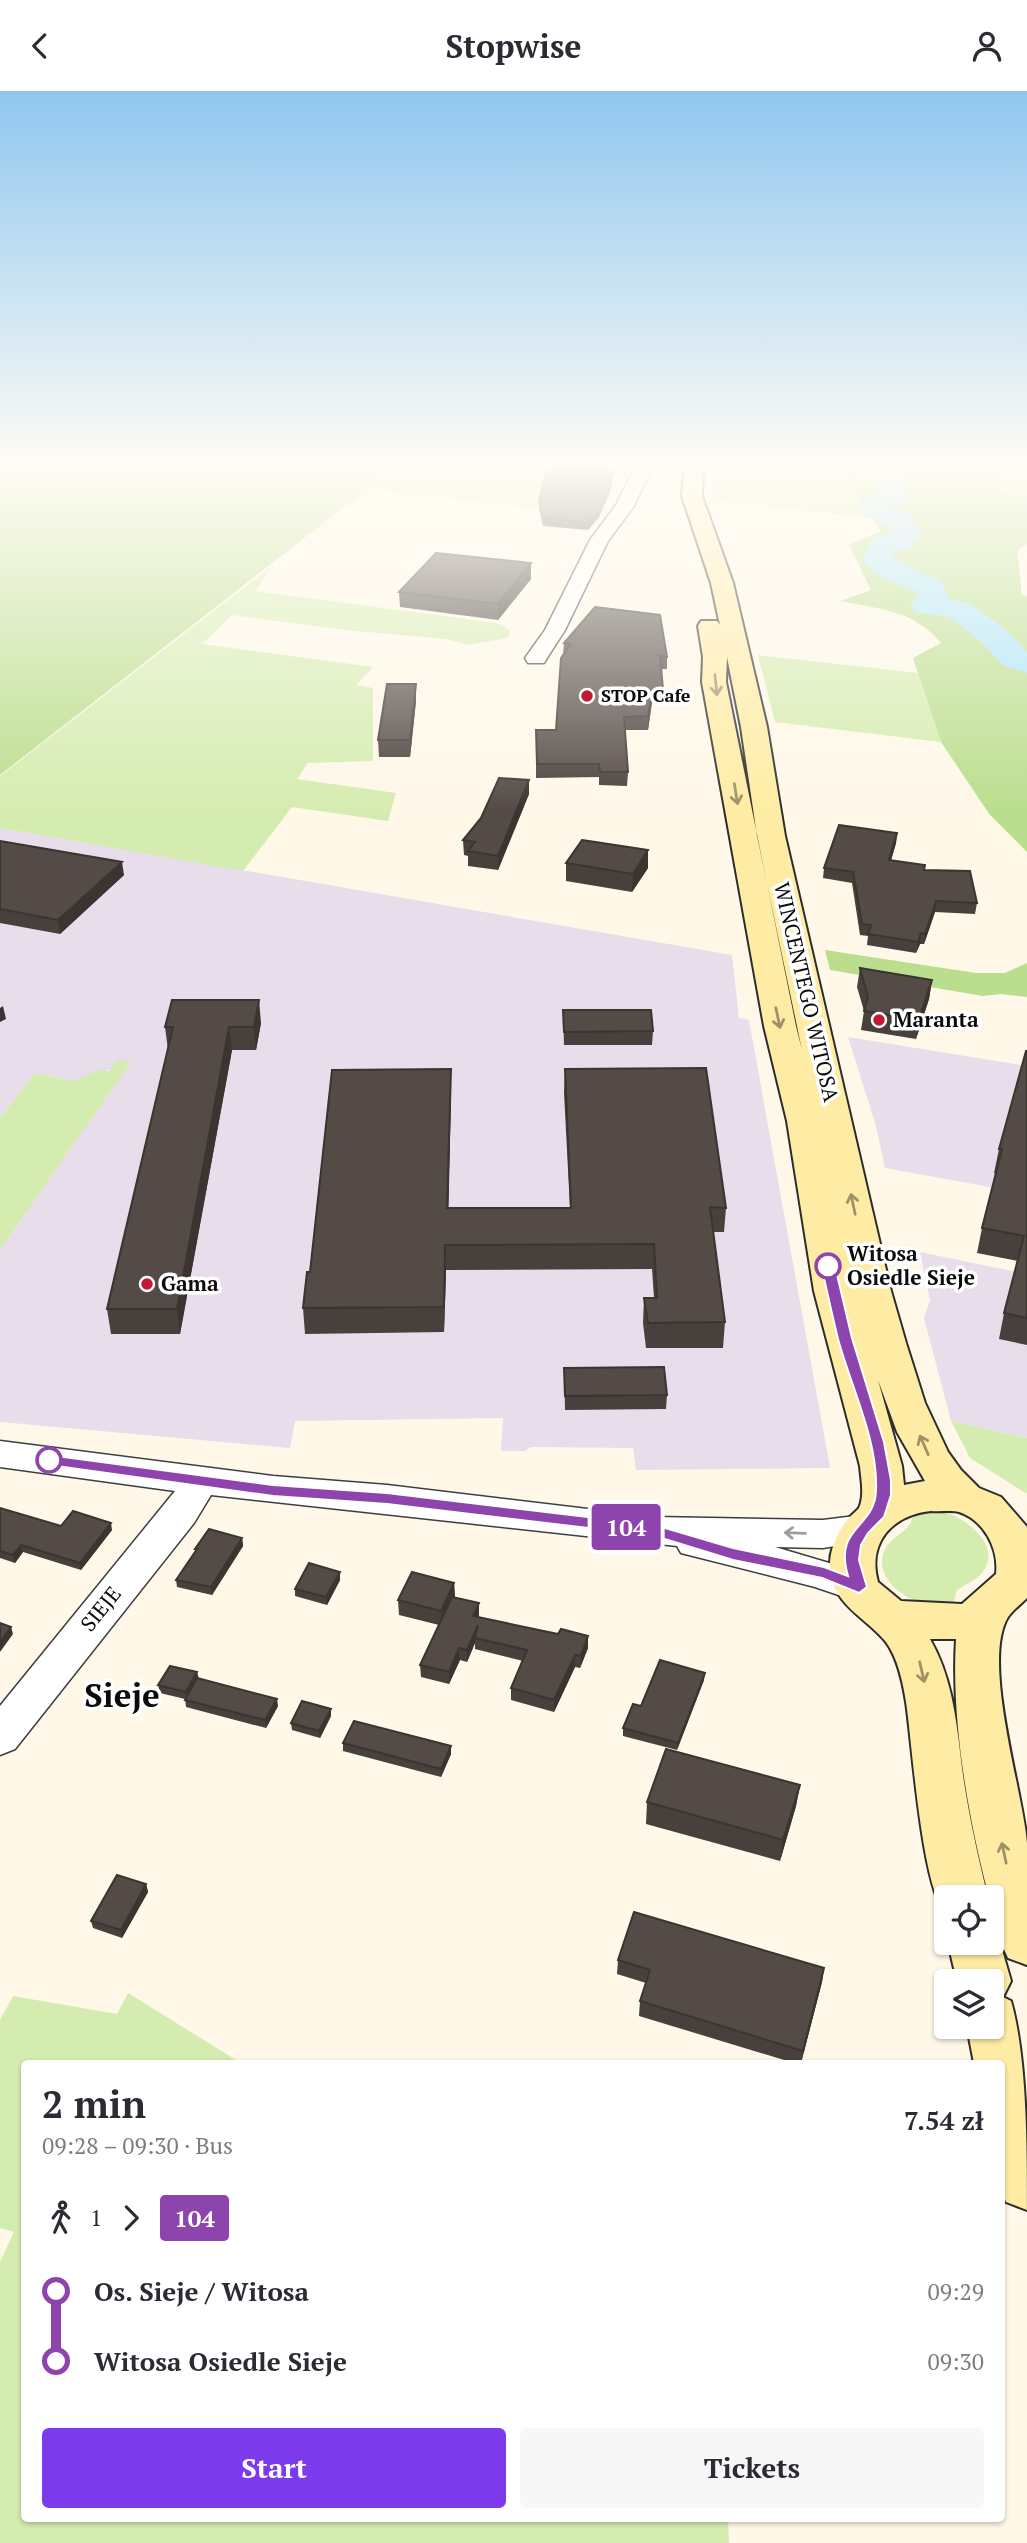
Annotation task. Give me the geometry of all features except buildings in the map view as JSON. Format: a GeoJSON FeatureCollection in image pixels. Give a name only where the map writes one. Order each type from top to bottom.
{"type":"FeatureCollection","features":[{"type":"Feature","properties":{"kind":"main road","name":"WINCENTEGO WITOSA"},"geometry":{"type":"LineString","coordinates":[[722,583],[754,727],[769,828],[872,1291],[887,1347],[926,1451],[949,1486],[964,1498]]}},
{"type":"Feature","properties":{"kind":"main road","name":"WINCENTEGO WITOSA"},"geometry":{"type":"LineString","coordinates":[[705,609],[715,657],[716,694],[780,1027],[804,1121],[833,1291],[881,1466],[884,1495],[870,1523]]}},
{"type":"Feature","properties":{"kind":"main road"},"geometry":{"type":"LineString","coordinates":[[873,1600],[922,1620],[974,1619],[988,1611],[1018,1577],[1021,1560],[1015,1540],[1006,1526],[993,1514],[964,1498],[907,1497],[894,1503],[870,1523],[853,1545],[851,1560],[873,1600],[902,1627],[918,1658],[929,1703],[959,1885]]}},
{"type":"Feature","properties":{"kind":"main road"},"geometry":{"type":"LineString","coordinates":[[988,1611],[979,1633],[977,1660],[982,1726],[1005,1861],[1027,1942]]}},
{"type":"Feature","properties":{"kind":"main road"},"geometry":{"type":"LineString","coordinates":[[996,2039],[1001,2060]]}},
{"type":"Feature","properties":{"kind":"main road"},"geometry":{"type":"LineString","coordinates":[[1005,2079],[1027,2182]]}},
{"type":"Feature","properties":{"kind":"street"},"geometry":{"type":"LineString","coordinates":[[536,658],[555,629],[578,583]]}},
{"type":"Feature","properties":{"kind":"street"},"geometry":{"type":"LineString","coordinates":[[0,1454],[273,1490],[414,1501],[655,1531],[823,1534],[870,1523]]}},
{"type":"Feature","properties":{"kind":"street","name":"SIEJE"},"geometry":{"type":"LineString","coordinates":[[0,1737],[180,1513],[201,1481]]}},
{"type":"Feature","properties":{"kind":"street"},"geometry":{"type":"LineString","coordinates":[[655,1531],[733,1554],[824,1572],[873,1600]]}},
{"type":"Feature","properties":{"kind":"shaded area"},"geometry":{"type":"Polygon","coordinates":[[[0,828],[732,955],[739,1018],[749,1020],[830,1468],[636,1470],[633,1448],[531,1447],[525,1451],[501,1451],[503,1418],[295,1421],[290,1448],[0,1422],[0,1250],[130,1063],[74,1081],[35,1073],[0,1118],[0,828]]]}},
{"type":"Feature","properties":{"kind":"shaded area"},"geometry":{"type":"Polygon","coordinates":[[[848,1037],[1027,1066],[1027,1194],[885,1168],[876,1126],[848,1037]]]}},
{"type":"Feature","properties":{"kind":"shaded area"},"geometry":{"type":"Polygon","coordinates":[[[920,1252],[1027,1274],[1027,1438],[951,1421],[924,1318],[930,1300],[920,1252]]]}},
{"type":"Feature","properties":{"kind":"green space"},"geometry":{"type":"Polygon","coordinates":[[[0,583],[246,583],[0,775],[0,583]]]}},
{"type":"Feature","properties":{"kind":"green space"},"geometry":{"type":"Polygon","coordinates":[[[249,583],[260,583],[255,591],[497,623],[510,630],[508,638],[468,645],[447,639],[345,630],[232,615],[202,644],[373,667],[356,685],[373,688],[373,761],[308,763],[297,779],[396,793],[388,821],[292,807],[243,871],[0,828],[0,776],[249,583]]]}},
{"type":"Feature","properties":{"kind":"green space"},"geometry":{"type":"Polygon","coordinates":[[[868,583],[1021,583],[1022,595],[1027,596],[1027,852],[990,815],[941,742],[913,658],[941,643],[931,632],[907,617],[840,601],[871,590],[868,583]]]}},
{"type":"Feature","properties":{"kind":"green space"},"geometry":{"type":"Polygon","coordinates":[[[758,655],[918,673],[941,742],[775,722],[758,655]]]}},
{"type":"Feature","properties":{"kind":"green space"},"geometry":{"type":"Polygon","coordinates":[[[825,950],[976,973],[1005,973],[1027,963],[1027,997],[1001,994],[983,996],[830,970],[825,950]]]}},
{"type":"Feature","properties":{"kind":"green space"},"geometry":{"type":"Polygon","coordinates":[[[116,1060],[131,1062],[0,1250],[0,1118],[35,1073],[74,1081],[99,1070],[109,1071],[116,1060]]]}},
{"type":"Feature","properties":{"kind":"green space"},"geometry":{"type":"Polygon","coordinates":[[[951,1421],[1027,1438],[1027,1494],[970,1458],[951,1421]]]}},
{"type":"Feature","properties":{"kind":"green space"},"geometry":{"type":"Polygon","coordinates":[[[911,1510],[936,1510],[954,1516],[973,1528],[986,1545],[987,1565],[980,1575],[957,1590],[953,1606],[916,1601],[899,1591],[886,1577],[882,1559],[885,1549],[908,1527],[912,1517],[911,1510]]]}},
{"type":"Feature","properties":{"kind":"green space"},"geometry":{"type":"Polygon","coordinates":[[[128,1993],[236,2060],[21,2060],[21,2522],[728,2522],[729,2543],[0,2543],[0,2262],[14,2232],[0,2228],[0,2020],[13,1996],[117,2014],[128,1993]]]}},
{"type":"Feature","properties":{"kind":"waterway"},"geometry":{"type":"LineString","coordinates":[[922,583],[929,585],[933,596],[926,606],[958,609],[993,635],[1013,658],[1027,663]]}},
{"type":"Feature","properties":{"kind":"bus line","name":"104"},"geometry":{"type":"LineString","coordinates":[[49,1460],[273,1490],[509,1512],[655,1531],[733,1554],[824,1572],[859,1587],[853,1574],[853,1545],[863,1529],[877,1517],[884,1495],[884,1480],[877,1442],[845,1338],[828,1266]]}},
{"type":"Feature","properties":{"kind":"place","name":"STOP Cafe"},"geometry":{"type":"Point","coordinates":[587,696]}},
{"type":"Feature","properties":{"kind":"place","name":"Maranta"},"geometry":{"type":"Point","coordinates":[879,1020]}},
{"type":"Feature","properties":{"kind":"place","name":"Witosa Osiedle Sieje"},"geometry":{"type":"Point","coordinates":[828,1266]}},
{"type":"Feature","properties":{"kind":"place","name":"Gama"},"geometry":{"type":"Point","coordinates":[147,1284]}},
{"type":"Feature","properties":{"kind":"district","name":"Sieje"},"geometry":{"type":"Point","coordinates":[122,1695]}}]}
